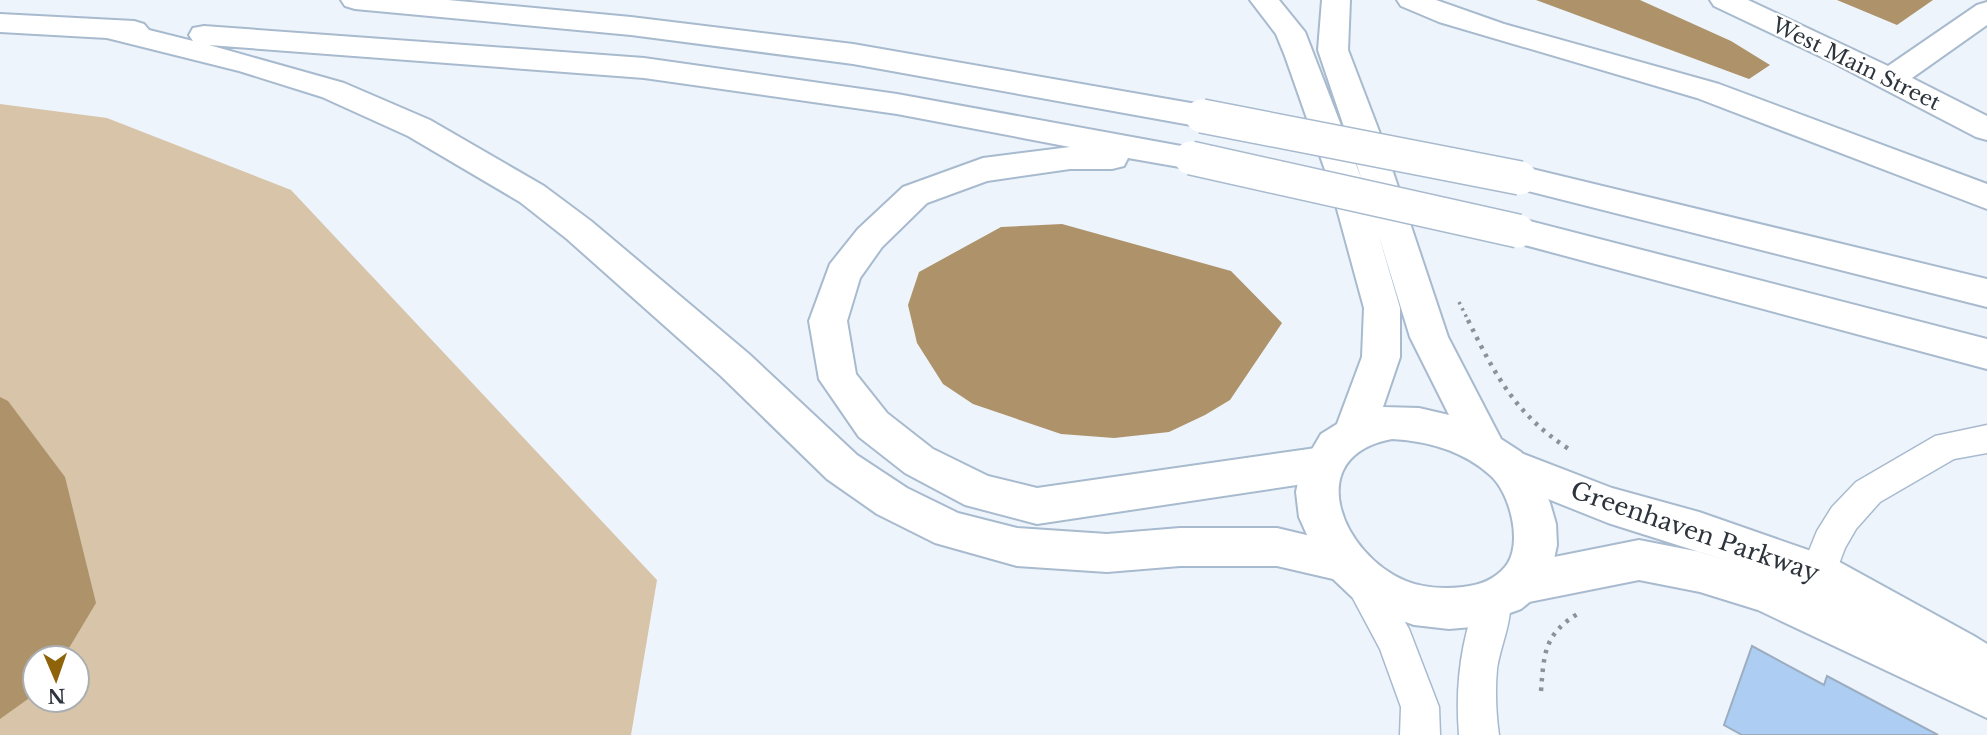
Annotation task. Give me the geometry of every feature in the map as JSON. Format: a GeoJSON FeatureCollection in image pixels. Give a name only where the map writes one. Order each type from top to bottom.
{"type":"FeatureCollection","features":[{"type":"Feature","properties":{"kind":"main road"},"geometry":{"type":"LineString","coordinates":[[355,0],[631,26],[853,54],[1202,116],[1520,178],[1987,293]]}},
{"type":"Feature","properties":{"kind":"main road"},"geometry":{"type":"LineString","coordinates":[[1264,0],[1290,32],[1348,187],[1382,308],[1381,357],[1353,434]]}},
{"type":"Feature","properties":{"kind":"main road"},"geometry":{"type":"LineString","coordinates":[[1336,0],[1333,50],[1366,139],[1429,337],[1497,458],[1527,496],[1535,520],[1537,543],[1531,565],[1506,593],[1461,610],[1425,608],[1390,596],[1349,565],[1334,548],[1319,519],[1316,490],[1323,464],[1339,443],[1363,428],[1392,422],[1424,424],[1457,433],[1497,458]]}},
{"type":"Feature","properties":{"kind":"main road"},"geometry":{"type":"LineString","coordinates":[[1411,0],[1449,16],[1494,30],[1708,90],[1987,197]]}},
{"type":"Feature","properties":{"kind":"main road"},"geometry":{"type":"LineString","coordinates":[[1439,0],[1494,30]]}},
{"type":"Feature","properties":{"kind":"main road","name":"West Main Street"},"geometry":{"type":"LineString","coordinates":[[1724,0],[1987,108]]}},
{"type":"Feature","properties":{"kind":"main road","name":"West Main Street"},"geometry":{"type":"LineString","coordinates":[[1762,0],[1898,73],[1987,129]]}},
{"type":"Feature","properties":{"kind":"main road"},"geometry":{"type":"LineString","coordinates":[[1898,73],[1987,11]]}},
{"type":"Feature","properties":{"kind":"main road"},"geometry":{"type":"LineString","coordinates":[[0,23],[290,40],[644,68],[910,106],[1191,158],[1518,231],[1987,354]]}},
{"type":"Feature","properties":{"kind":"main road"},"geometry":{"type":"LineString","coordinates":[[108,29],[248,64],[333,90],[419,128],[483,163],[532,194],[579,230],[735,365],[842,467],[892,501],[950,530],[1017,547],[1107,553],[1180,547],[1276,547],[1349,565]]}},
{"type":"Feature","properties":{"kind":"main road"},"geometry":{"type":"LineString","coordinates":[[1191,158],[1070,158],[983,170],[915,195],[870,238],[843,274],[828,321],[838,379],[873,425],[919,461],[980,492],[1037,506],[1323,464]]}},
{"type":"Feature","properties":{"kind":"main road","name":"Greenhaven Parkway"},"geometry":{"type":"LineString","coordinates":[[1497,458],[1608,505],[1699,531],[1818,573],[1958,651],[1987,671]]}},
{"type":"Feature","properties":{"kind":"main road","name":"Greenhaven Parkway"},"geometry":{"type":"LineString","coordinates":[[1506,593],[1639,559],[1699,572],[1767,593],[1987,695]]}},
{"type":"Feature","properties":{"kind":"street"},"geometry":{"type":"LineString","coordinates":[[1818,573],[1834,534],[1844,518],[1868,492],[1947,446],[1987,439]]}},
{"type":"Feature","properties":{"kind":"street"},"geometry":{"type":"LineString","coordinates":[[1349,565],[1396,642],[1420,707],[1420,735]]}},
{"type":"Feature","properties":{"kind":"street"},"geometry":{"type":"LineString","coordinates":[[1479,735],[1476,710],[1478,661],[1506,593]]}},
{"type":"Feature","properties":{"kind":"path"},"geometry":{"type":"LineString","coordinates":[[1541,691],[1544,645],[1564,621],[1592,610]]}},
{"type":"Feature","properties":{"kind":"shaded area"},"geometry":{"type":"Polygon","coordinates":[[[1536,0],[1640,0],[1731,41],[1770,65],[1749,79],[1536,0]]]}},
{"type":"Feature","properties":{"kind":"shaded area"},"geometry":{"type":"Polygon","coordinates":[[[1837,0],[1933,0],[1897,25],[1837,0]]]}},
{"type":"Feature","properties":{"kind":"shaded area"},"geometry":{"type":"Polygon","coordinates":[[[0,104],[107,118],[291,190],[657,580],[631,735],[0,735],[0,104]]]}},
{"type":"Feature","properties":{"kind":"shaded area"},"geometry":{"type":"Polygon","coordinates":[[[1062,224],[1231,271],[1282,323],[1230,400],[1169,432],[1114,438],[1061,434],[973,404],[943,384],[917,343],[908,305],[919,272],[1001,227],[1062,224]]]}},
{"type":"Feature","properties":{"kind":"shaded area"},"geometry":{"type":"Polygon","coordinates":[[[0,397],[8,401],[65,477],[96,603],[71,644],[21,644],[21,704],[0,719],[0,397]]]}},
{"type":"Feature","properties":{"kind":"building"},"geometry":{"type":"Polygon","coordinates":[[[1752,646],[1824,685],[1827,676],[1938,735],[1742,735],[1724,725],[1752,646]]]}}]}
